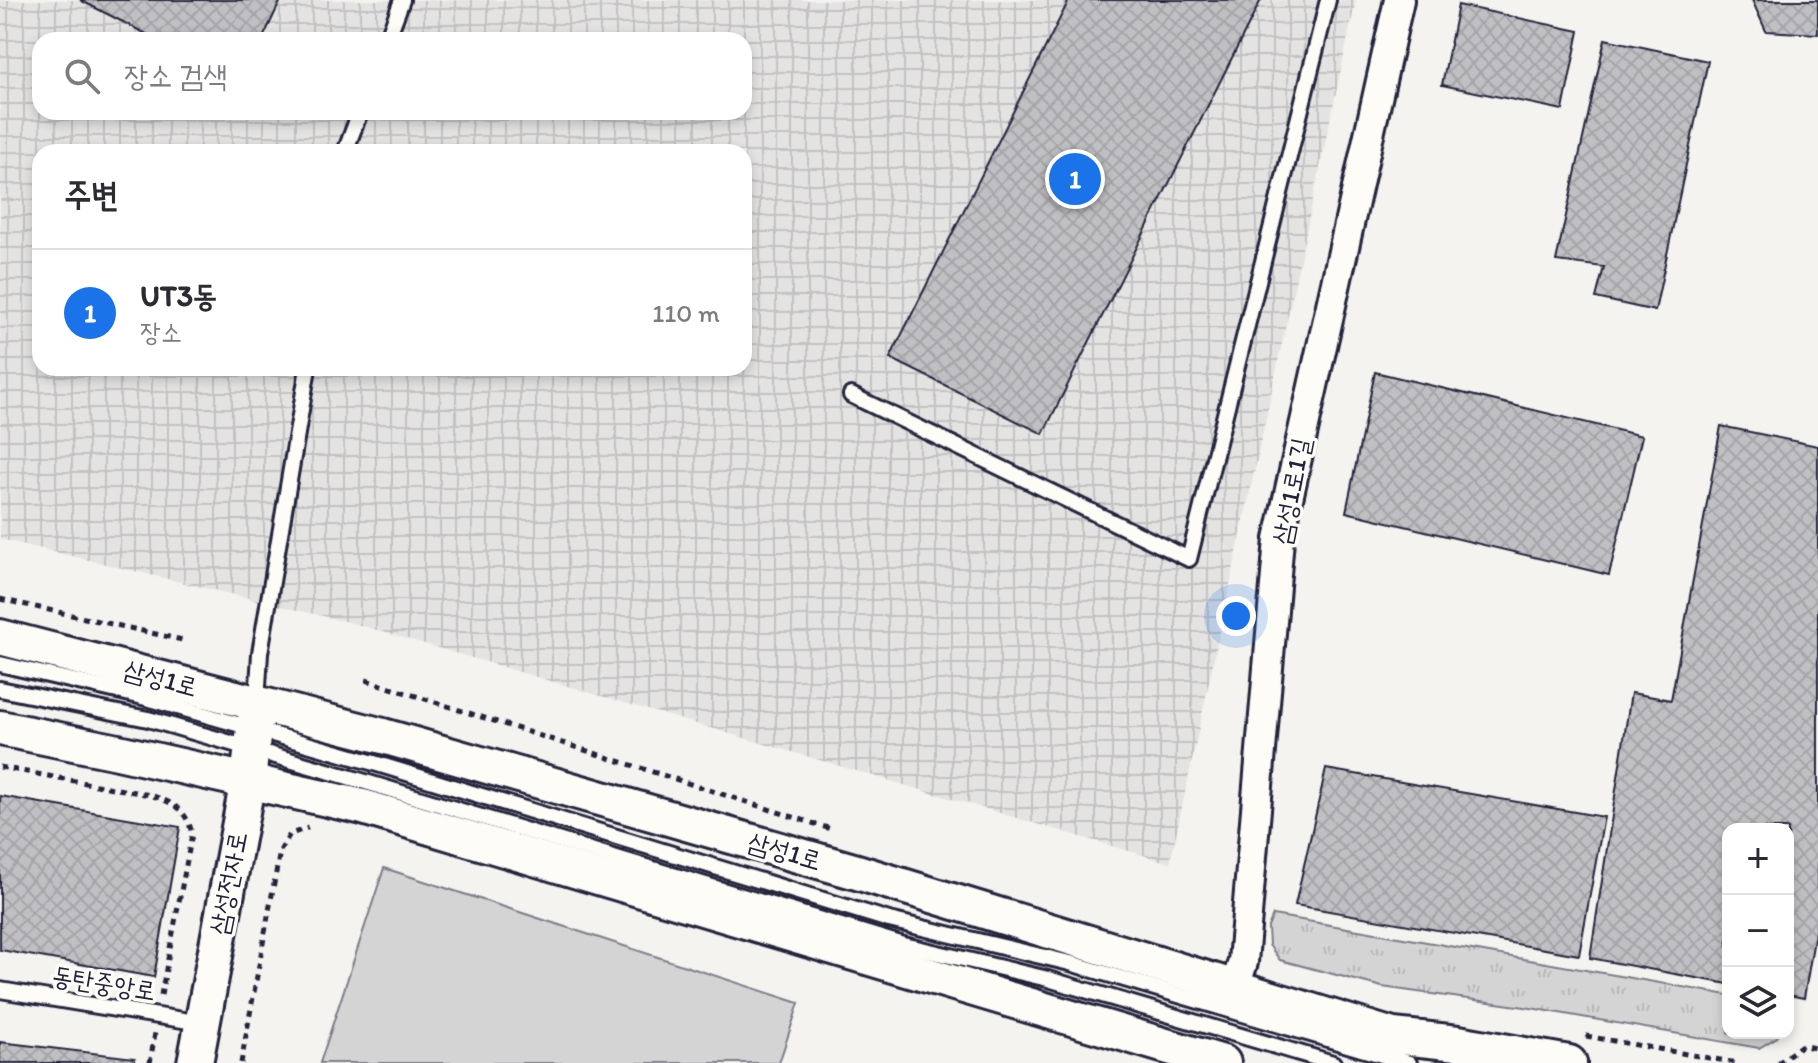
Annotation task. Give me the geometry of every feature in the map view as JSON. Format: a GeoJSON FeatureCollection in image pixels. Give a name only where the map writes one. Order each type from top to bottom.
{"type":"FeatureCollection","features":[{"type":"Feature","properties":{"kind":"street","name":"삼성1로1길"},"geometry":{"type":"LineString","coordinates":[[1234,989],[1243,962],[1279,539],[1399,0]]}},
{"type":"Feature","properties":{"kind":"street","name":"삼성1로"},"geometry":{"type":"LineString","coordinates":[[0,637],[252,740],[363,807],[1223,1063]]}},
{"type":"Feature","properties":{"kind":"street","name":"삼성1로"},"geometry":{"type":"LineString","coordinates":[[0,728],[252,740],[383,736],[857,872],[1393,1036],[1575,1049]]}},
{"type":"Feature","properties":{"kind":"street","name":"삼성전자로"},"geometry":{"type":"LineString","coordinates":[[195,1063],[252,740]]}},
{"type":"Feature","properties":{"kind":"lane"},"geometry":{"type":"LineString","coordinates":[[390,32],[402,0]]}},
{"type":"Feature","properties":{"kind":"lane"},"geometry":{"type":"LineString","coordinates":[[851,395],[1189,559],[1328,0]]}},
{"type":"Feature","properties":{"kind":"lane"},"geometry":{"type":"LineString","coordinates":[[348,144],[357,120]]}},
{"type":"Feature","properties":{"kind":"lane"},"geometry":{"type":"LineString","coordinates":[[252,740],[260,653],[307,376]]}},
{"type":"Feature","properties":{"kind":"lane"},"geometry":{"type":"LineString","coordinates":[[0,664],[139,696],[252,740],[904,945],[1048,979],[1333,1063]]}},
{"type":"Feature","properties":{"kind":"lane"},"geometry":{"type":"LineString","coordinates":[[0,689],[252,740],[889,920],[1070,963],[1409,1063]]}},
{"type":"Feature","properties":{"kind":"lane","name":"동탄중앙로"},"geometry":{"type":"LineString","coordinates":[[0,990],[201,1023]]}},
{"type":"Feature","properties":{"kind":"path"},"geometry":{"type":"LineString","coordinates":[[0,599],[187,641]]}},
{"type":"Feature","properties":{"kind":"path"},"geometry":{"type":"LineString","coordinates":[[366,680],[835,830]]}},
{"type":"Feature","properties":{"kind":"path"},"geometry":{"type":"LineString","coordinates":[[0,767],[169,801],[182,810],[190,821],[192,834],[150,1063]]}},
{"type":"Feature","properties":{"kind":"path"},"geometry":{"type":"LineString","coordinates":[[241,1063],[280,851]]}},
{"type":"Feature","properties":{"kind":"path"},"geometry":{"type":"LineString","coordinates":[[1778,1063],[1802,1045],[1818,1049]]}},
{"type":"Feature","properties":{"kind":"path"},"geometry":{"type":"LineString","coordinates":[[1575,1049],[1737,1063]]}},
{"type":"Feature","properties":{"kind":"shaded area"},"geometry":{"type":"Polygon","coordinates":[[[0,0],[1356,0],[1170,863],[356,624],[0,539],[0,0]]]}},
{"type":"Feature","properties":{"kind":"green space"},"geometry":{"type":"Polygon","coordinates":[[[384,868],[799,1003],[779,1063],[320,1063],[384,868]]]}},
{"type":"Feature","properties":{"kind":"green space"},"geometry":{"type":"Polygon","coordinates":[[[1273,915],[1722,994],[1722,1039],[1774,1039],[1759,1048],[1525,1007],[1382,987],[1280,960],[1269,945],[1268,927],[1273,915]]]}},
{"type":"Feature","properties":{"kind":"building"},"geometry":{"type":"Polygon","coordinates":[[[80,0],[281,0],[266,32],[142,32],[80,0]]]}},
{"type":"Feature","properties":{"kind":"building"},"geometry":{"type":"Polygon","coordinates":[[[1069,0],[1261,0],[1043,434],[890,358],[1069,0]]]}},
{"type":"Feature","properties":{"kind":"building"},"geometry":{"type":"Polygon","coordinates":[[[1752,0],[1818,0],[1818,34],[1766,31],[1752,0]]]}},
{"type":"Feature","properties":{"kind":"building"},"geometry":{"type":"Polygon","coordinates":[[[1458,5],[1579,31],[1563,110],[1442,85],[1458,5]]]}},
{"type":"Feature","properties":{"kind":"building"},"geometry":{"type":"Polygon","coordinates":[[[1605,39],[1708,61],[1655,311],[1596,298],[1604,267],[1556,261],[1605,39]]]}},
{"type":"Feature","properties":{"kind":"building"},"geometry":{"type":"Polygon","coordinates":[[[1375,372],[1642,436],[1609,575],[1346,512],[1375,372]]]}},
{"type":"Feature","properties":{"kind":"building"},"geometry":{"type":"Polygon","coordinates":[[[1721,426],[1818,446],[1818,915],[1804,998],[1794,996],[1794,823],[1722,823],[1722,983],[1590,958],[1631,693],[1671,700],[1721,426]]]}},
{"type":"Feature","properties":{"kind":"building"},"geometry":{"type":"Polygon","coordinates":[[[1326,769],[1604,817],[1579,955],[1295,905],[1326,769]]]}},
{"type":"Feature","properties":{"kind":"building"},"geometry":{"type":"Polygon","coordinates":[[[0,796],[180,827],[154,977],[0,950],[0,796]]]}},
{"type":"Feature","properties":{"kind":"building"},"geometry":{"type":"Polygon","coordinates":[[[0,1042],[135,1058],[134,1063],[0,1063],[0,1042]]]}},
{"type":"Feature","properties":{"kind":"place","name":"UT3동"},"geometry":{"type":"Point","coordinates":[1075,179]}}]}
